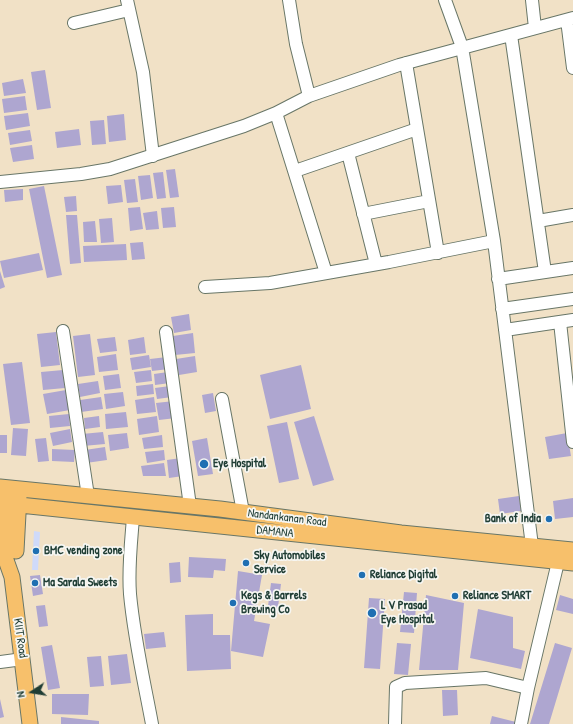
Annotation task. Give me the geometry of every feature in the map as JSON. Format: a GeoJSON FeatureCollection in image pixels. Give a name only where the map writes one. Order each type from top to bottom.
{"type":"FeatureCollection","features":[{"type":"Feature","properties":{"kind":"main road","name":"Nandankanan Road"},"geometry":{"type":"LineString","coordinates":[[8,489],[190,506],[401,533],[573,550]]}},
{"type":"Feature","properties":{"kind":"main road","name":"KIIT Road"},"geometry":{"type":"LineString","coordinates":[[8,489],[6,560],[12,577],[30,724]]}},
{"type":"Feature","properties":{"kind":"main road","name":"DAMANA"},"geometry":{"type":"LineString","coordinates":[[8,504],[573,563]]}},
{"type":"Feature","properties":{"kind":"main road"},"geometry":{"type":"LineString","coordinates":[[7,538],[21,528],[28,519],[46,509]]}},
{"type":"Feature","properties":{"kind":"street"},"geometry":{"type":"LineString","coordinates":[[289,0],[296,44],[309,96]]}},
{"type":"Feature","properties":{"kind":"street"},"geometry":{"type":"LineString","coordinates":[[445,0],[462,47],[494,241],[532,546]]}},
{"type":"Feature","properties":{"kind":"street"},"geometry":{"type":"LineString","coordinates":[[532,0],[535,28]]}},
{"type":"Feature","properties":{"kind":"street"},"geometry":{"type":"LineString","coordinates":[[74,23],[128,5],[143,72],[154,156]]}},
{"type":"Feature","properties":{"kind":"street"},"geometry":{"type":"LineString","coordinates":[[0,182],[81,174],[110,169],[154,156],[276,113],[309,96],[406,63],[570,19],[573,68]]}},
{"type":"Feature","properties":{"kind":"street"},"geometry":{"type":"LineString","coordinates":[[511,35],[545,272]]}},
{"type":"Feature","properties":{"kind":"street"},"geometry":{"type":"LineString","coordinates":[[406,63],[438,253]]}},
{"type":"Feature","properties":{"kind":"street"},"geometry":{"type":"LineString","coordinates":[[276,113],[326,273]]}},
{"type":"Feature","properties":{"kind":"street"},"geometry":{"type":"LineString","coordinates":[[295,171],[417,129]]}},
{"type":"Feature","properties":{"kind":"street"},"geometry":{"type":"LineString","coordinates":[[348,153],[376,264]]}},
{"type":"Feature","properties":{"kind":"street"},"geometry":{"type":"LineString","coordinates":[[363,214],[429,201]]}},
{"type":"Feature","properties":{"kind":"street"},"geometry":{"type":"LineString","coordinates":[[538,221],[573,215]]}},
{"type":"Feature","properties":{"kind":"street"},"geometry":{"type":"LineString","coordinates":[[205,287],[254,285],[438,253],[494,241]]}},
{"type":"Feature","properties":{"kind":"street"},"geometry":{"type":"LineString","coordinates":[[498,279],[573,268]]}},
{"type":"Feature","properties":{"kind":"street"},"geometry":{"type":"LineString","coordinates":[[502,309],[573,299]]}},
{"type":"Feature","properties":{"kind":"street"},"geometry":{"type":"LineString","coordinates":[[505,330],[573,320]]}},
{"type":"Feature","properties":{"kind":"street"},"geometry":{"type":"LineString","coordinates":[[560,322],[573,442]]}},
{"type":"Feature","properties":{"kind":"street"},"geometry":{"type":"LineString","coordinates":[[64,331],[88,496]]}},
{"type":"Feature","properties":{"kind":"street"},"geometry":{"type":"LineString","coordinates":[[166,332],[190,506]]}},
{"type":"Feature","properties":{"kind":"street"},"geometry":{"type":"LineString","coordinates":[[222,399],[243,512]]}},
{"type":"Feature","properties":{"kind":"street"},"geometry":{"type":"LineString","coordinates":[[133,518],[129,566],[130,595],[152,724]]}},
{"type":"Feature","properties":{"kind":"street"},"geometry":{"type":"LineString","coordinates":[[521,724],[558,562]]}},
{"type":"Feature","properties":{"kind":"street"},"geometry":{"type":"LineString","coordinates":[[0,662],[23,659]]}},
{"type":"Feature","properties":{"kind":"street"},"geometry":{"type":"LineString","coordinates":[[395,724],[396,687],[405,683],[486,678],[528,688]]}},
{"type":"Feature","properties":{"kind":"shaded area","name":"BMC vending zone"},"geometry":{"type":"Polygon","coordinates":[[[34,531],[40,532],[38,570],[32,570],[34,531]]]}},
{"type":"Feature","properties":{"kind":"building"},"geometry":{"type":"Polygon","coordinates":[[[45,70],[51,108],[37,110],[31,72],[45,70]]]}},
{"type":"Feature","properties":{"kind":"building"},"geometry":{"type":"Polygon","coordinates":[[[23,79],[26,93],[4,96],[2,83],[23,79]]]}},
{"type":"Feature","properties":{"kind":"building"},"geometry":{"type":"Polygon","coordinates":[[[25,96],[27,110],[4,113],[2,99],[25,96]]]}},
{"type":"Feature","properties":{"kind":"building"},"geometry":{"type":"Polygon","coordinates":[[[28,113],[30,126],[6,130],[4,116],[28,113]]]}},
{"type":"Feature","properties":{"kind":"building"},"geometry":{"type":"Polygon","coordinates":[[[124,114],[126,140],[109,142],[107,116],[124,114]]]}},
{"type":"Feature","properties":{"kind":"building"},"geometry":{"type":"Polygon","coordinates":[[[104,120],[106,144],[92,145],[90,121],[104,120]]]}},
{"type":"Feature","properties":{"kind":"building"},"geometry":{"type":"Polygon","coordinates":[[[79,129],[81,145],[57,148],[55,132],[79,129]]]}},
{"type":"Feature","properties":{"kind":"building"},"geometry":{"type":"Polygon","coordinates":[[[30,130],[32,141],[10,145],[8,133],[30,130]]]}},
{"type":"Feature","properties":{"kind":"building"},"geometry":{"type":"Polygon","coordinates":[[[32,145],[34,159],[13,162],[10,148],[32,145]]]}},
{"type":"Feature","properties":{"kind":"building"},"geometry":{"type":"Polygon","coordinates":[[[175,169],[179,197],[170,198],[166,170],[175,169]]]}},
{"type":"Feature","properties":{"kind":"building"},"geometry":{"type":"Polygon","coordinates":[[[163,172],[166,198],[157,199],[153,173],[163,172]]]}},
{"type":"Feature","properties":{"kind":"building"},"geometry":{"type":"Polygon","coordinates":[[[150,175],[153,198],[141,200],[138,176],[150,175]]]}},
{"type":"Feature","properties":{"kind":"building"},"geometry":{"type":"Polygon","coordinates":[[[135,179],[138,202],[127,203],[124,180],[135,179]]]}},
{"type":"Feature","properties":{"kind":"building"},"geometry":{"type":"Polygon","coordinates":[[[121,185],[123,202],[108,204],[106,186],[121,185]]]}},
{"type":"Feature","properties":{"kind":"building"},"geometry":{"type":"Polygon","coordinates":[[[44,186],[62,275],[47,278],[29,189],[44,186]]]}},
{"type":"Feature","properties":{"kind":"building"},"geometry":{"type":"Polygon","coordinates":[[[23,189],[23,200],[5,202],[4,190],[23,189]]]}},
{"type":"Feature","properties":{"kind":"building"},"geometry":{"type":"Polygon","coordinates":[[[76,196],[77,211],[66,212],[64,197],[76,196]]]}},
{"type":"Feature","properties":{"kind":"building"},"geometry":{"type":"Polygon","coordinates":[[[140,207],[143,229],[130,231],[128,208],[140,207]]]}},
{"type":"Feature","properties":{"kind":"building"},"geometry":{"type":"Polygon","coordinates":[[[174,207],[176,227],[163,228],[161,208],[174,207]]]}},
{"type":"Feature","properties":{"kind":"building"},"geometry":{"type":"Polygon","coordinates":[[[157,211],[159,229],[146,230],[143,213],[157,211]]]}},
{"type":"Feature","properties":{"kind":"building"},"geometry":{"type":"Polygon","coordinates":[[[66,215],[77,215],[81,263],[70,264],[66,215]]]}},
{"type":"Feature","properties":{"kind":"building"},"geometry":{"type":"Polygon","coordinates":[[[112,218],[114,242],[101,243],[99,219],[112,218]]]}},
{"type":"Feature","properties":{"kind":"building"},"geometry":{"type":"Polygon","coordinates":[[[95,221],[97,242],[84,242],[83,222],[95,221]]]}},
{"type":"Feature","properties":{"kind":"building"},"geometry":{"type":"Polygon","coordinates":[[[143,242],[145,259],[132,260],[130,243],[143,242]]]}},
{"type":"Feature","properties":{"kind":"building"},"geometry":{"type":"Polygon","coordinates":[[[126,244],[127,260],[84,262],[83,246],[126,244]]]}},
{"type":"Feature","properties":{"kind":"building"},"geometry":{"type":"Polygon","coordinates":[[[39,253],[43,270],[4,278],[0,261],[39,253]]]}},
{"type":"Feature","properties":{"kind":"building"},"geometry":{"type":"Polygon","coordinates":[[[0,271],[5,287],[0,289],[0,271]]]}},
{"type":"Feature","properties":{"kind":"building"},"geometry":{"type":"Polygon","coordinates":[[[189,314],[191,330],[174,333],[171,317],[189,314]]]}},
{"type":"Feature","properties":{"kind":"building"},"geometry":{"type":"Polygon","coordinates":[[[56,332],[60,365],[41,367],[37,334],[56,332]]]}},
{"type":"Feature","properties":{"kind":"building"},"geometry":{"type":"Polygon","coordinates":[[[193,333],[195,353],[175,355],[173,336],[193,333]]]}},
{"type":"Feature","properties":{"kind":"building"},"geometry":{"type":"Polygon","coordinates":[[[90,334],[95,375],[78,377],[73,336],[90,334]]]}},
{"type":"Feature","properties":{"kind":"building"},"geometry":{"type":"Polygon","coordinates":[[[115,337],[117,351],[100,353],[97,339],[115,337]]]}},
{"type":"Feature","properties":{"kind":"building"},"geometry":{"type":"Polygon","coordinates":[[[144,337],[146,353],[130,355],[128,340],[144,337]]]}},
{"type":"Feature","properties":{"kind":"building"},"geometry":{"type":"Polygon","coordinates":[[[116,354],[118,370],[99,372],[97,357],[116,354]]]}},
{"type":"Feature","properties":{"kind":"building"},"geometry":{"type":"Polygon","coordinates":[[[149,355],[151,367],[132,370],[130,358],[149,355]]]}},
{"type":"Feature","properties":{"kind":"building"},"geometry":{"type":"Polygon","coordinates":[[[195,356],[197,372],[179,375],[176,359],[195,356]]]}},
{"type":"Feature","properties":{"kind":"building"},"geometry":{"type":"Polygon","coordinates":[[[167,357],[169,369],[152,371],[150,359],[167,357]]]}},
{"type":"Feature","properties":{"kind":"building"},"geometry":{"type":"Polygon","coordinates":[[[22,362],[30,423],[11,425],[3,364],[22,362]]]}},
{"type":"Feature","properties":{"kind":"building"},"geometry":{"type":"Polygon","coordinates":[[[301,365],[311,409],[270,419],[260,375],[301,365]]]}},
{"type":"Feature","properties":{"kind":"building"},"geometry":{"type":"Polygon","coordinates":[[[63,370],[65,388],[43,390],[41,372],[63,370]]]}},
{"type":"Feature","properties":{"kind":"building"},"geometry":{"type":"Polygon","coordinates":[[[151,370],[152,381],[136,383],[134,372],[151,370]]]}},
{"type":"Feature","properties":{"kind":"building"},"geometry":{"type":"Polygon","coordinates":[[[168,372],[170,383],[155,385],[154,374],[168,372]]]}},
{"type":"Feature","properties":{"kind":"building"},"geometry":{"type":"Polygon","coordinates":[[[119,374],[121,388],[105,390],[103,376],[119,374]]]}},
{"type":"Feature","properties":{"kind":"building"},"geometry":{"type":"Polygon","coordinates":[[[98,381],[100,393],[80,397],[78,384],[98,381]]]}},
{"type":"Feature","properties":{"kind":"building"},"geometry":{"type":"Polygon","coordinates":[[[153,384],[154,394],[137,396],[136,386],[153,384]]]}},
{"type":"Feature","properties":{"kind":"building"},"geometry":{"type":"Polygon","coordinates":[[[170,386],[172,397],[157,399],[155,388],[170,386]]]}},
{"type":"Feature","properties":{"kind":"building"},"geometry":{"type":"Polygon","coordinates":[[[66,390],[70,410],[47,414],[43,394],[66,390]]]}},
{"type":"Feature","properties":{"kind":"building"},"geometry":{"type":"Polygon","coordinates":[[[123,392],[125,406],[106,409],[104,394],[123,392]]]}},
{"type":"Feature","properties":{"kind":"building"},"geometry":{"type":"Polygon","coordinates":[[[213,393],[216,411],[205,413],[202,395],[213,393]]]}},
{"type":"Feature","properties":{"kind":"building"},"geometry":{"type":"Polygon","coordinates":[[[101,397],[103,409],[81,412],[80,400],[101,397]]]}},
{"type":"Feature","properties":{"kind":"building"},"geometry":{"type":"Polygon","coordinates":[[[154,397],[156,412],[137,414],[135,400],[154,397]]]}},
{"type":"Feature","properties":{"kind":"building"},"geometry":{"type":"Polygon","coordinates":[[[174,401],[176,418],[159,420],[156,403],[174,401]]]}},
{"type":"Feature","properties":{"kind":"building"},"geometry":{"type":"Polygon","coordinates":[[[126,412],[128,427],[106,429],[105,414],[126,412]]]}},
{"type":"Feature","properties":{"kind":"building"},"geometry":{"type":"Polygon","coordinates":[[[69,414],[70,426],[50,428],[49,416],[69,414]]]}},
{"type":"Feature","properties":{"kind":"building"},"geometry":{"type":"Polygon","coordinates":[[[99,416],[100,427],[85,429],[84,418],[99,416]]]}},
{"type":"Feature","properties":{"kind":"building"},"geometry":{"type":"Polygon","coordinates":[[[157,416],[159,432],[139,435],[137,419],[157,416]]]}},
{"type":"Feature","properties":{"kind":"building"},"geometry":{"type":"Polygon","coordinates":[[[314,416],[334,480],[313,486],[294,422],[314,416]]]}},
{"type":"Feature","properties":{"kind":"building"},"geometry":{"type":"Polygon","coordinates":[[[287,422],[299,479],[279,483],[267,426],[287,422]]]}},
{"type":"Feature","properties":{"kind":"building"},"geometry":{"type":"Polygon","coordinates":[[[13,428],[28,429],[26,456],[11,455],[13,428]]]}},
{"type":"Feature","properties":{"kind":"building"},"geometry":{"type":"Polygon","coordinates":[[[70,429],[72,442],[53,446],[50,433],[70,429]]]}},
{"type":"Feature","properties":{"kind":"building"},"geometry":{"type":"Polygon","coordinates":[[[103,432],[105,444],[83,446],[82,434],[103,432]]]}},
{"type":"Feature","properties":{"kind":"building"},"geometry":{"type":"Polygon","coordinates":[[[127,433],[129,448],[110,451],[108,435],[127,433]]]}},
{"type":"Feature","properties":{"kind":"building"},"geometry":{"type":"Polygon","coordinates":[[[567,433],[571,456],[549,459],[545,437],[567,433]]]}},
{"type":"Feature","properties":{"kind":"building"},"geometry":{"type":"Polygon","coordinates":[[[0,435],[7,435],[7,453],[0,453],[0,435]]]}},
{"type":"Feature","properties":{"kind":"building"},"geometry":{"type":"Polygon","coordinates":[[[162,435],[163,447],[144,449],[142,438],[162,435]]]}},
{"type":"Feature","properties":{"kind":"building"},"geometry":{"type":"Polygon","coordinates":[[[46,438],[49,461],[38,462],[35,439],[46,438]]]}},
{"type":"Feature","properties":{"kind":"building"},"geometry":{"type":"Polygon","coordinates":[[[207,438],[213,474],[198,476],[192,441],[207,438]]]}},
{"type":"Feature","properties":{"kind":"building"},"geometry":{"type":"Polygon","coordinates":[[[105,447],[107,460],[86,463],[85,450],[105,447]]]}},
{"type":"Feature","properties":{"kind":"building"},"geometry":{"type":"Polygon","coordinates":[[[52,449],[75,450],[74,462],[52,461],[52,449]]]}},
{"type":"Feature","properties":{"kind":"building"},"geometry":{"type":"Polygon","coordinates":[[[164,450],[165,460],[147,463],[145,452],[164,450]]]}},
{"type":"Feature","properties":{"kind":"building"},"geometry":{"type":"Polygon","coordinates":[[[181,458],[183,476],[169,478],[167,460],[181,458]]]}},
{"type":"Feature","properties":{"kind":"building"},"geometry":{"type":"Polygon","coordinates":[[[164,463],[166,476],[143,476],[141,466],[164,463]]]}},
{"type":"Feature","properties":{"kind":"building"},"geometry":{"type":"Polygon","coordinates":[[[519,496],[521,511],[500,514],[498,499],[519,496]]]}},
{"type":"Feature","properties":{"kind":"building"},"geometry":{"type":"Polygon","coordinates":[[[573,498],[573,517],[555,519],[553,501],[573,498]]]}},
{"type":"Feature","properties":{"kind":"building"},"geometry":{"type":"Polygon","coordinates":[[[189,557],[226,559],[225,571],[214,570],[213,578],[188,577],[189,557]]]}},
{"type":"Feature","properties":{"kind":"building"},"geometry":{"type":"Polygon","coordinates":[[[180,562],[181,582],[170,583],[169,563],[180,562]]]}},
{"type":"Feature","properties":{"kind":"building"},"geometry":{"type":"Polygon","coordinates":[[[238,571],[262,575],[254,621],[270,624],[263,657],[231,651],[238,571]]]}},
{"type":"Feature","properties":{"kind":"building"},"geometry":{"type":"Polygon","coordinates":[[[40,575],[43,594],[33,596],[30,576],[40,575]]]}},
{"type":"Feature","properties":{"kind":"building"},"geometry":{"type":"Polygon","coordinates":[[[271,583],[281,584],[277,615],[267,614],[271,583]]]}},
{"type":"Feature","properties":{"kind":"building"},"geometry":{"type":"Polygon","coordinates":[[[404,592],[417,593],[414,633],[400,632],[404,592]]]}},
{"type":"Feature","properties":{"kind":"building"},"geometry":{"type":"Polygon","coordinates":[[[426,595],[464,603],[458,670],[419,670],[426,595]]]}},
{"type":"Feature","properties":{"kind":"building"},"geometry":{"type":"Polygon","coordinates":[[[560,595],[573,599],[573,614],[556,610],[560,595]]]}},
{"type":"Feature","properties":{"kind":"building"},"geometry":{"type":"Polygon","coordinates":[[[369,598],[385,599],[380,669],[364,668],[369,598]]]}},
{"type":"Feature","properties":{"kind":"building"},"geometry":{"type":"Polygon","coordinates":[[[45,605],[48,626],[39,627],[36,606],[45,605]]]}},
{"type":"Feature","properties":{"kind":"building"},"geometry":{"type":"Polygon","coordinates":[[[478,609],[513,617],[513,648],[525,651],[521,669],[470,658],[478,609]]]}},
{"type":"Feature","properties":{"kind":"building"},"geometry":{"type":"Polygon","coordinates":[[[213,614],[213,635],[230,635],[231,669],[187,671],[185,615],[213,614]]]}},
{"type":"Feature","properties":{"kind":"building"},"geometry":{"type":"Polygon","coordinates":[[[164,632],[166,647],[146,649],[144,634],[164,632]]]}},
{"type":"Feature","properties":{"kind":"building"},"geometry":{"type":"Polygon","coordinates":[[[397,643],[411,644],[408,675],[394,674],[397,643]]]}},
{"type":"Feature","properties":{"kind":"building"},"geometry":{"type":"Polygon","coordinates":[[[555,643],[572,648],[549,724],[530,724],[555,643]]]}},
{"type":"Feature","properties":{"kind":"building"},"geometry":{"type":"Polygon","coordinates":[[[52,645],[60,688],[48,690],[41,647],[52,645]]]}},
{"type":"Feature","properties":{"kind":"building"},"geometry":{"type":"Polygon","coordinates":[[[127,654],[131,683],[111,685],[108,656],[127,654]]]}},
{"type":"Feature","properties":{"kind":"building"},"geometry":{"type":"Polygon","coordinates":[[[101,656],[104,686],[90,687],[87,657],[101,656]]]}},
{"type":"Feature","properties":{"kind":"building"},"geometry":{"type":"Polygon","coordinates":[[[442,690],[457,690],[458,715],[443,716],[442,690]]]}},
{"type":"Feature","properties":{"kind":"building"},"geometry":{"type":"Polygon","coordinates":[[[52,694],[89,694],[88,715],[52,714],[52,694]]]}},
{"type":"Feature","properties":{"kind":"building"},"geometry":{"type":"Polygon","coordinates":[[[0,699],[4,717],[0,718],[0,699]]]}},
{"type":"Feature","properties":{"kind":"building"},"geometry":{"type":"Polygon","coordinates":[[[492,716],[516,722],[515,724],[490,724],[492,716]]]}},
{"type":"Feature","properties":{"kind":"building"},"geometry":{"type":"Polygon","coordinates":[[[61,717],[99,721],[99,724],[61,724],[61,717]]]}},
{"type":"Feature","properties":{"kind":"place","name":"Eye Hospital"},"geometry":{"type":"Point","coordinates":[204,464]}},
{"type":"Feature","properties":{"kind":"place","name":"Bank of India"},"geometry":{"type":"Point","coordinates":[549,519]}},
{"type":"Feature","properties":{"kind":"place","name":"BMC vending zone"},"geometry":{"type":"Point","coordinates":[36,551]}},
{"type":"Feature","properties":{"kind":"place","name":"Sky Automobiles Service"},"geometry":{"type":"Point","coordinates":[246,563]}},
{"type":"Feature","properties":{"kind":"place","name":"Reliance Digital"},"geometry":{"type":"Point","coordinates":[362,575]}},
{"type":"Feature","properties":{"kind":"place","name":"Ma Sarala Sweets"},"geometry":{"type":"Point","coordinates":[35,583]}},
{"type":"Feature","properties":{"kind":"place","name":"Reliance SMART"},"geometry":{"type":"Point","coordinates":[455,596]}},
{"type":"Feature","properties":{"kind":"place","name":"Kegs & Barrels Brewing Co"},"geometry":{"type":"Point","coordinates":[233,603]}},
{"type":"Feature","properties":{"kind":"place","name":"L V Prasad Eye Hospital"},"geometry":{"type":"Point","coordinates":[372,613]}}]}
